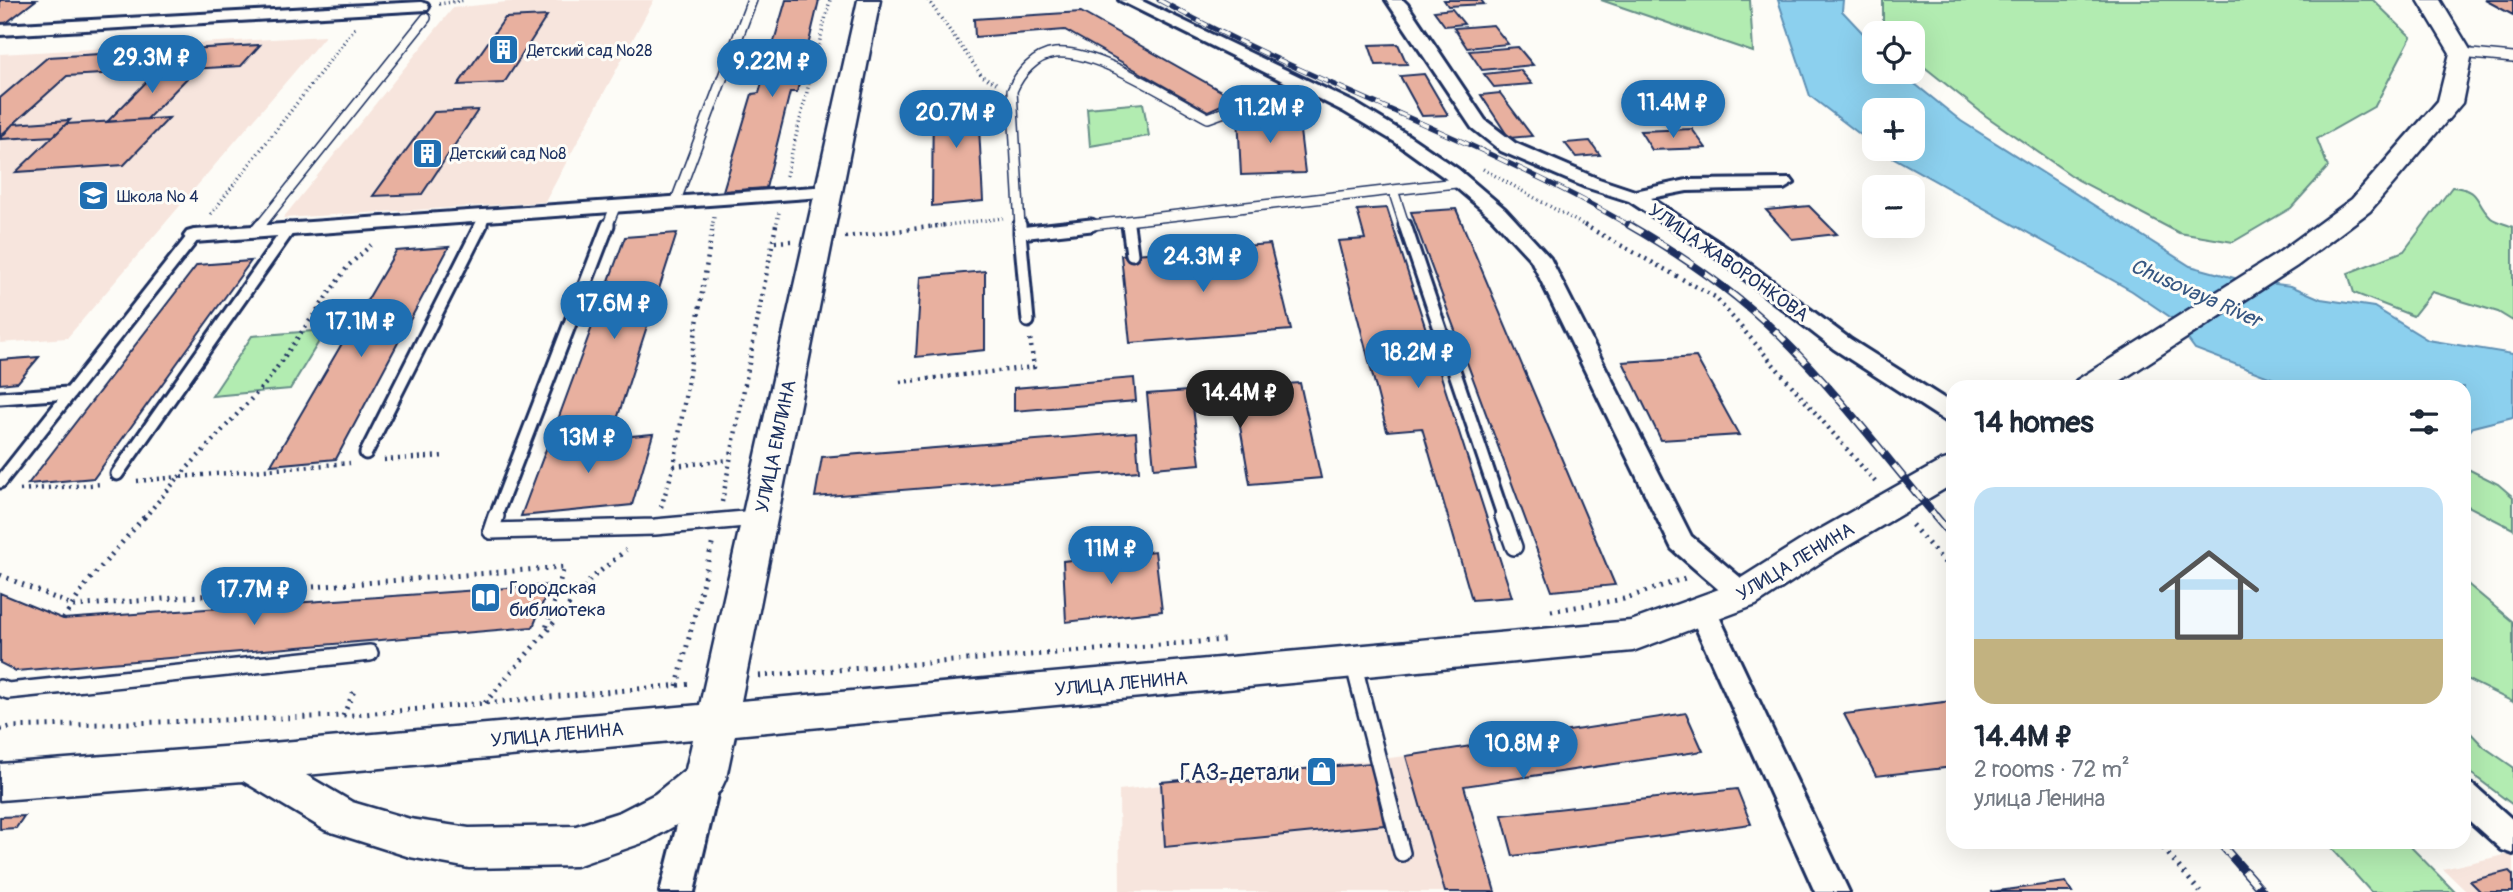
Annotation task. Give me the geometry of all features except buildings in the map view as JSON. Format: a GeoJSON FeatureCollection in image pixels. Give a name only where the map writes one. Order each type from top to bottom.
{"type":"FeatureCollection","features":[{"type":"Feature","properties":{"kind":"street","name":"УЛИЦА ЕМЛИНА"},"geometry":{"type":"LineString","coordinates":[[677,892],[718,720],[869,0]]}},
{"type":"Feature","properties":{"kind":"street"},"geometry":{"type":"LineString","coordinates":[[1127,0],[1373,119],[1468,173],[1540,258],[1681,542],[1743,595]]}},
{"type":"Feature","properties":{"kind":"street","name":"УЛИЦА ЖАВОРОНКОВА"},"geometry":{"type":"LineString","coordinates":[[1394,0],[1478,124],[1508,148],[1592,183],[1636,197],[1728,257],[1842,344],[1946,411]]}},
{"type":"Feature","properties":{"kind":"street"},"geometry":{"type":"LineString","coordinates":[[2100,380],[2287,260],[2361,205],[2407,155],[2450,103],[2461,52],[2429,0]]}},
{"type":"Feature","properties":{"kind":"street"},"geometry":{"type":"LineString","coordinates":[[0,30],[369,10],[423,13]]}},
{"type":"Feature","properties":{"kind":"street"},"geometry":{"type":"LineString","coordinates":[[1636,197],[1647,192],[1677,187],[1784,183]]}},
{"type":"Feature","properties":{"kind":"street"},"geometry":{"type":"LineString","coordinates":[[194,236],[829,192]]}},
{"type":"Feature","properties":{"kind":"street","name":"УЛИЦА ЛЕНИНА"},"geometry":{"type":"LineString","coordinates":[[0,782],[249,763],[1633,636],[1743,595],[1946,473]]}},
{"type":"Feature","properties":{"kind":"street"},"geometry":{"type":"LineString","coordinates":[[1702,610],[1832,892]]}},
{"type":"Feature","properties":{"kind":"street"},"geometry":{"type":"LineString","coordinates":[[249,763],[340,817],[410,838],[469,848],[576,846],[633,827],[670,807],[705,778]]}},
{"type":"Feature","properties":{"kind":"street"},"geometry":{"type":"LineString","coordinates":[[2471,802],[2513,840]]}},
{"type":"Feature","properties":{"kind":"lane"},"geometry":{"type":"LineString","coordinates":[[675,202],[752,0]]}},
{"type":"Feature","properties":{"kind":"lane"},"geometry":{"type":"LineString","coordinates":[[257,232],[423,13]]}},
{"type":"Feature","properties":{"kind":"lane"},"geometry":{"type":"LineString","coordinates":[[1028,321],[1012,90],[1015,81],[1030,66],[1054,52],[1089,57],[1208,118],[1303,84]]}},
{"type":"Feature","properties":{"kind":"lane"},"geometry":{"type":"LineString","coordinates":[[2461,52],[2513,58]]}},
{"type":"Feature","properties":{"kind":"lane"},"geometry":{"type":"LineString","coordinates":[[1020,233],[1128,223],[1393,190],[1468,173]]}},
{"type":"Feature","properties":{"kind":"lane"},"geometry":{"type":"LineString","coordinates":[[1393,190],[1514,547]]}},
{"type":"Feature","properties":{"kind":"lane"},"geometry":{"type":"LineString","coordinates":[[615,207],[506,485],[491,531],[655,527],[760,518]]}},
{"type":"Feature","properties":{"kind":"lane"},"geometry":{"type":"LineString","coordinates":[[365,457],[485,216]]}},
{"type":"Feature","properties":{"kind":"lane"},"geometry":{"type":"LineString","coordinates":[[1128,223],[1132,254]]}},
{"type":"Feature","properties":{"kind":"lane"},"geometry":{"type":"LineString","coordinates":[[113,478],[289,229]]}},
{"type":"Feature","properties":{"kind":"lane"},"geometry":{"type":"LineString","coordinates":[[0,482],[194,236]]}},
{"type":"Feature","properties":{"kind":"lane"},"geometry":{"type":"LineString","coordinates":[[0,398],[68,393]]}},
{"type":"Feature","properties":{"kind":"lane"},"geometry":{"type":"LineString","coordinates":[[0,688],[8,691],[370,653]]}},
{"type":"Feature","properties":{"kind":"lane"},"geometry":{"type":"LineString","coordinates":[[1353,662],[1402,853]]}},
{"type":"Feature","properties":{"kind":"path"},"geometry":{"type":"LineString","coordinates":[[677,686],[719,521],[729,460],[775,242],[781,196],[830,0]]}},
{"type":"Feature","properties":{"kind":"path"},"geometry":{"type":"LineString","coordinates":[[928,0],[982,76],[1012,90]]}},
{"type":"Feature","properties":{"kind":"path"},"geometry":{"type":"LineString","coordinates":[[194,236],[369,10]]}},
{"type":"Feature","properties":{"kind":"path"},"geometry":{"type":"LineString","coordinates":[[1468,173],[1520,187],[1716,297],[1946,564]]}},
{"type":"Feature","properties":{"kind":"path"},"geometry":{"type":"LineString","coordinates":[[484,704],[592,578],[655,527],[674,466],[717,199]]}},
{"type":"Feature","properties":{"kind":"path"},"geometry":{"type":"LineString","coordinates":[[775,242],[818,241],[1019,216]]}},
{"type":"Feature","properties":{"kind":"path"},"geometry":{"type":"LineString","coordinates":[[63,620],[87,583],[267,383],[348,266],[394,222]]}},
{"type":"Feature","properties":{"kind":"path"},"geometry":{"type":"LineString","coordinates":[[900,382],[1034,367],[1028,321]]}},
{"type":"Feature","properties":{"kind":"path"},"geometry":{"type":"LineString","coordinates":[[377,461],[444,456]]}},
{"type":"Feature","properties":{"kind":"path"},"geometry":{"type":"LineString","coordinates":[[14,490],[113,478],[180,477],[365,457]]}},
{"type":"Feature","properties":{"kind":"path"},"geometry":{"type":"LineString","coordinates":[[674,466],[729,460]]}},
{"type":"Feature","properties":{"kind":"path"},"geometry":{"type":"LineString","coordinates":[[0,575],[74,606],[564,567],[545,632]]}},
{"type":"Feature","properties":{"kind":"path"},"geometry":{"type":"LineString","coordinates":[[1542,612],[1623,599],[1712,568]]}},
{"type":"Feature","properties":{"kind":"path"},"geometry":{"type":"LineString","coordinates":[[0,730],[343,716],[677,686],[726,678],[1238,639]]}},
{"type":"Feature","properties":{"kind":"path"},"geometry":{"type":"LineString","coordinates":[[343,716],[354,691]]}},
{"type":"Feature","properties":{"kind":"path"},"geometry":{"type":"LineString","coordinates":[[2164,849],[2200,892]]}},
{"type":"Feature","properties":{"kind":"shaded area"},"geometry":{"type":"Polygon","coordinates":[[[525,0],[654,0],[545,202],[283,218],[453,8],[525,0]]]}},
{"type":"Feature","properties":{"kind":"shaded area","name":"Школа № 4"},"geometry":{"type":"Polygon","coordinates":[[[325,36],[67,338],[0,343],[0,54],[325,36]]]}},
{"type":"Feature","properties":{"kind":"shaded area"},"geometry":{"type":"Polygon","coordinates":[[[1406,756],[1445,892],[1120,892],[1119,790],[1406,756]]]}},
{"type":"Feature","properties":{"kind":"shaded area"},"geometry":{"type":"Polygon","coordinates":[[[2513,853],[2513,892],[2467,892],[2443,869],[2513,853]]]}},
{"type":"Feature","properties":{"kind":"green space"},"geometry":{"type":"Polygon","coordinates":[[[1601,0],[1750,0],[1753,52],[1601,0]]]}},
{"type":"Feature","properties":{"kind":"green space"},"geometry":{"type":"Polygon","coordinates":[[[1883,0],[2373,0],[2411,37],[2375,106],[2317,139],[2328,167],[2291,208],[2233,242],[2179,233],[2078,180],[1986,116],[1925,68],[1925,21],[1883,21],[1883,0]]]}},
{"type":"Feature","properties":{"kind":"green space"},"geometry":{"type":"Polygon","coordinates":[[[1143,103],[1149,136],[1090,146],[1087,108],[1143,103]]]}},
{"type":"Feature","properties":{"kind":"green space"},"geometry":{"type":"Polygon","coordinates":[[[2452,187],[2469,191],[2491,218],[2513,227],[2513,321],[2498,312],[2432,292],[2413,316],[2354,293],[2348,273],[2404,251],[2452,187]]]}},
{"type":"Feature","properties":{"kind":"green space"},"geometry":{"type":"Polygon","coordinates":[[[326,330],[290,389],[212,396],[252,336],[326,330]]]}},
{"type":"Feature","properties":{"kind":"green space"},"geometry":{"type":"Polygon","coordinates":[[[2471,470],[2498,484],[2513,497],[2513,529],[2471,508],[2471,470]]]}},
{"type":"Feature","properties":{"kind":"green space"},"geometry":{"type":"Polygon","coordinates":[[[2471,587],[2513,622],[2513,702],[2471,681],[2471,587]]]}},
{"type":"Feature","properties":{"kind":"green space"},"geometry":{"type":"Polygon","coordinates":[[[2471,733],[2484,747],[2513,767],[2513,805],[2471,773],[2471,733]]]}},
{"type":"Feature","properties":{"kind":"green space"},"geometry":{"type":"Polygon","coordinates":[[[2332,849],[2413,849],[2455,892],[2371,892],[2332,849]]]}},
{"type":"Feature","properties":{"kind":"water","name":"Chusovaya River"},"geometry":{"type":"Polygon","coordinates":[[[1778,0],[1843,0],[1842,11],[1862,32],[1862,84],[1915,84],[1961,121],[2190,266],[2238,279],[2291,286],[2321,299],[2374,307],[2428,340],[2513,354],[2513,417],[2471,429],[2471,380],[2277,380],[2195,349],[2173,319],[2132,291],[1899,161],[1925,161],[1925,98],[1862,98],[1862,136],[1810,96],[1778,0]]]}},
{"type":"Feature","properties":{"kind":"railway"},"geometry":{"type":"LineString","coordinates":[[1159,0],[1276,59],[1515,166],[1632,227]]}},
{"type":"Feature","properties":{"kind":"railway"},"geometry":{"type":"LineString","coordinates":[[1629,225],[1708,276],[1745,304],[1779,335],[1841,402],[1937,518]]}},
{"type":"Feature","properties":{"kind":"railway"},"geometry":{"type":"LineString","coordinates":[[1935,516],[1946,529]]}},
{"type":"Feature","properties":{"kind":"railway"},"geometry":{"type":"LineString","coordinates":[[2225,849],[2263,892]]}},
{"type":"Feature","properties":{"kind":"place","name":"Детский сад №28"},"geometry":{"type":"Point","coordinates":[504,50]}},
{"type":"Feature","properties":{"kind":"place","name":"Детский сад №8"},"geometry":{"type":"Point","coordinates":[427,153]}},
{"type":"Feature","properties":{"kind":"place","name":"Школа № 4"},"geometry":{"type":"Point","coordinates":[94,196]}},
{"type":"Feature","properties":{"kind":"place","name":"Городская библиотека"},"geometry":{"type":"Point","coordinates":[486,598]}},
{"type":"Feature","properties":{"kind":"place","name":"ГАЗ-детали"},"geometry":{"type":"Point","coordinates":[1322,772]}}]}
